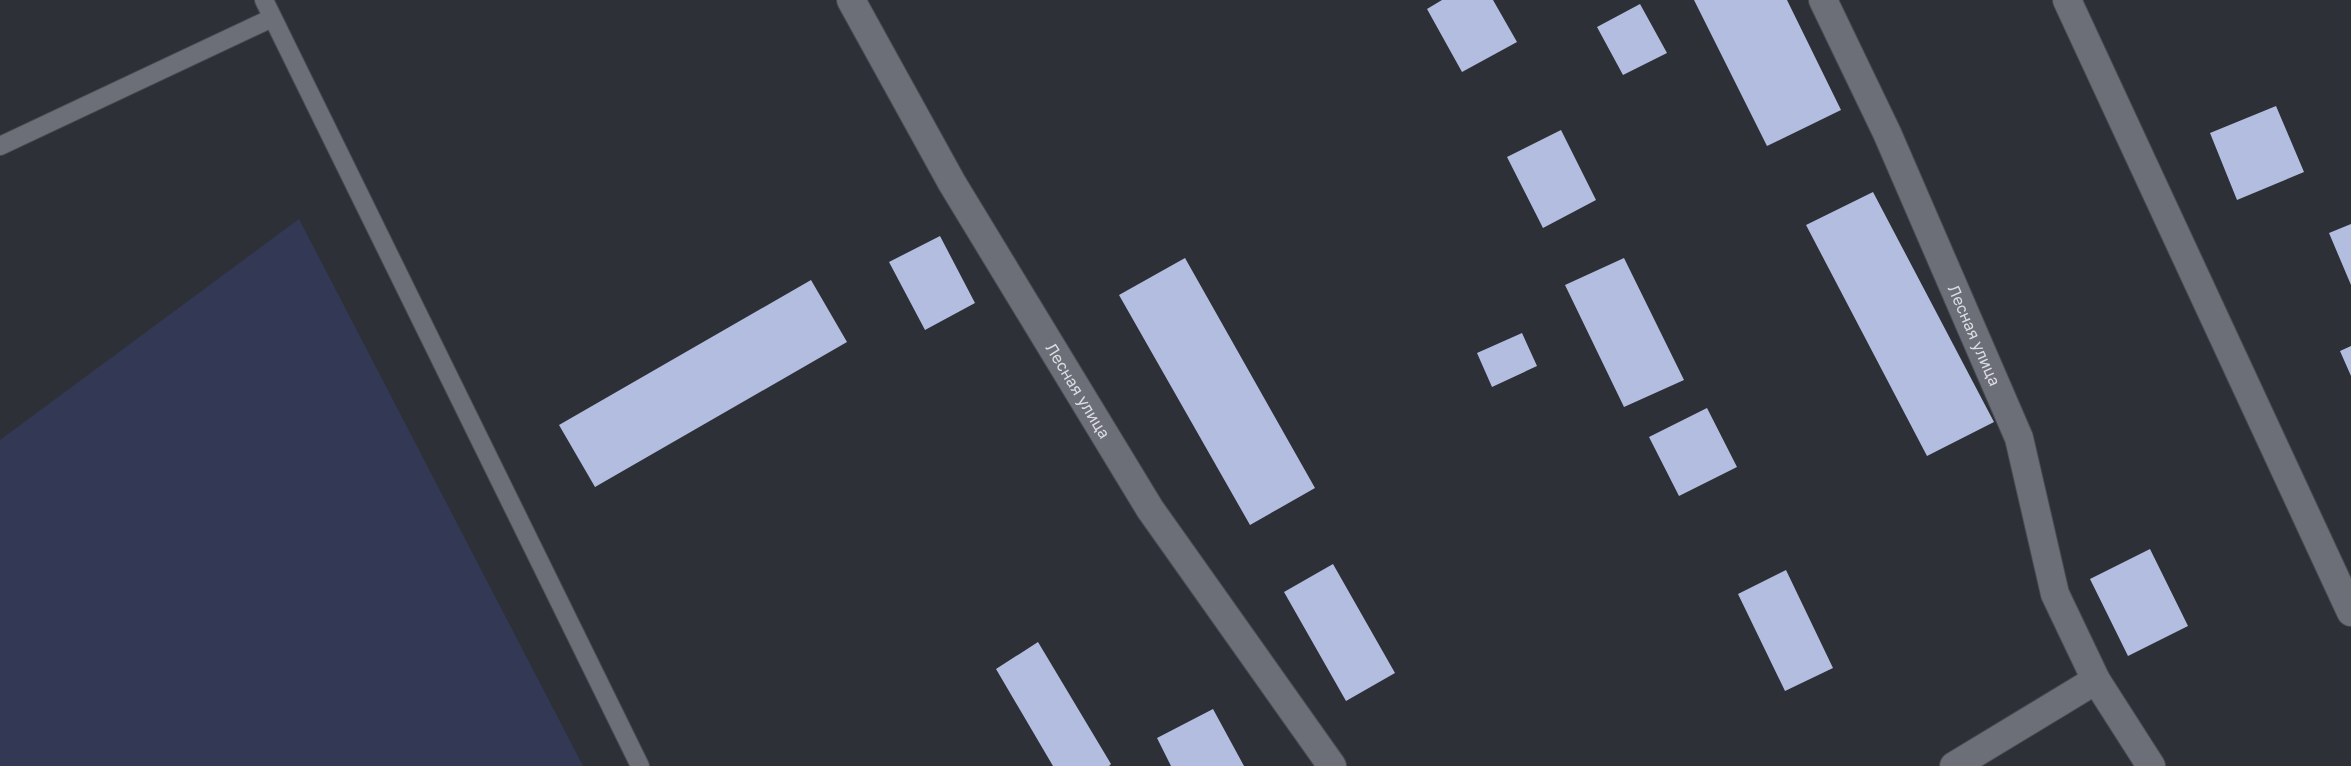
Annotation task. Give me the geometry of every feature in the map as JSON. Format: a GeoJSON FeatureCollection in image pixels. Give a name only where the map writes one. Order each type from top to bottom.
{"type":"FeatureCollection","features":[{"type":"Feature","properties":{"kind":"street","name":"Лесная улица"},"geometry":{"type":"LineString","coordinates":[[852,0],[952,183],[1150,508],[1332,766]]}},
{"type":"Feature","properties":{"kind":"street","name":"Лесная улица"},"geometry":{"type":"LineString","coordinates":[[1823,0],[1887,133],[2019,438],[2055,594],[2096,680],[2151,766]]}},
{"type":"Feature","properties":{"kind":"street"},"geometry":{"type":"LineString","coordinates":[[2067,0],[2351,612]]}},
{"type":"Feature","properties":{"kind":"street"},"geometry":{"type":"LineString","coordinates":[[1954,766],[2096,680]]}},
{"type":"Feature","properties":{"kind":"lane"},"geometry":{"type":"LineString","coordinates":[[264,0],[640,766]]}},
{"type":"Feature","properties":{"kind":"lane"},"geometry":{"type":"LineString","coordinates":[[0,146],[272,18]]}},
{"type":"Feature","properties":{"kind":"shaded area"},"geometry":{"type":"Polygon","coordinates":[[[299,219],[583,766],[0,766],[0,440],[299,219]]]}},
{"type":"Feature","properties":{"kind":"building"},"geometry":{"type":"Polygon","coordinates":[[[1442,0],[1493,0],[1517,42],[1462,72],[1427,9],[1442,0]]]}},
{"type":"Feature","properties":{"kind":"building"},"geometry":{"type":"Polygon","coordinates":[[[1694,0],[1787,0],[1841,110],[1767,146],[1694,0]]]}},
{"type":"Feature","properties":{"kind":"building"},"geometry":{"type":"Polygon","coordinates":[[[1640,4],[1667,53],[1623,75],[1597,27],[1640,4]]]}},
{"type":"Feature","properties":{"kind":"building"},"geometry":{"type":"Polygon","coordinates":[[[2276,106],[2304,172],[2237,200],[2210,133],[2276,106]]]}},
{"type":"Feature","properties":{"kind":"building"},"geometry":{"type":"Polygon","coordinates":[[[1561,130],[1596,200],[1543,228],[1507,157],[1561,130]]]}},
{"type":"Feature","properties":{"kind":"building"},"geometry":{"type":"Polygon","coordinates":[[[1873,192],[1994,422],[1927,456],[1806,225],[1873,192]]]}},
{"type":"Feature","properties":{"kind":"building"},"geometry":{"type":"Polygon","coordinates":[[[2351,224],[2351,285],[2329,233],[2351,224]]]}},
{"type":"Feature","properties":{"kind":"building"},"geometry":{"type":"Polygon","coordinates":[[[940,236],[975,303],[925,330],[889,262],[940,236]]]}},
{"type":"Feature","properties":{"kind":"building"},"geometry":{"type":"Polygon","coordinates":[[[1185,258],[1315,488],[1250,525],[1119,295],[1185,258]]]}},
{"type":"Feature","properties":{"kind":"building"},"geometry":{"type":"Polygon","coordinates":[[[1624,258],[1684,380],[1624,407],[1565,285],[1624,258]]]}},
{"type":"Feature","properties":{"kind":"building"},"geometry":{"type":"Polygon","coordinates":[[[811,280],[847,342],[595,487],[559,425],[811,280]]]}},
{"type":"Feature","properties":{"kind":"building"},"geometry":{"type":"Polygon","coordinates":[[[1522,333],[1537,366],[1492,387],[1477,353],[1522,333]]]}},
{"type":"Feature","properties":{"kind":"building"},"geometry":{"type":"Polygon","coordinates":[[[2351,346],[2351,376],[2340,351],[2351,346]]]}},
{"type":"Feature","properties":{"kind":"building"},"geometry":{"type":"Polygon","coordinates":[[[1707,408],[1737,467],[1679,496],[1649,437],[1707,408]]]}},
{"type":"Feature","properties":{"kind":"building"},"geometry":{"type":"Polygon","coordinates":[[[2150,549],[2188,626],[2128,656],[2090,579],[2150,549]]]}},
{"type":"Feature","properties":{"kind":"building"},"geometry":{"type":"Polygon","coordinates":[[[1333,564],[1395,673],[1346,701],[1284,592],[1333,564]]]}},
{"type":"Feature","properties":{"kind":"building"},"geometry":{"type":"Polygon","coordinates":[[[1786,570],[1833,668],[1785,691],[1738,594],[1786,570]]]}},
{"type":"Feature","properties":{"kind":"building"},"geometry":{"type":"Polygon","coordinates":[[[1038,642],[1111,764],[1109,766],[1053,766],[996,669],[1038,642]]]}},
{"type":"Feature","properties":{"kind":"building"},"geometry":{"type":"Polygon","coordinates":[[[1213,709],[1244,766],[1171,766],[1157,738],[1213,709]]]}}]}
